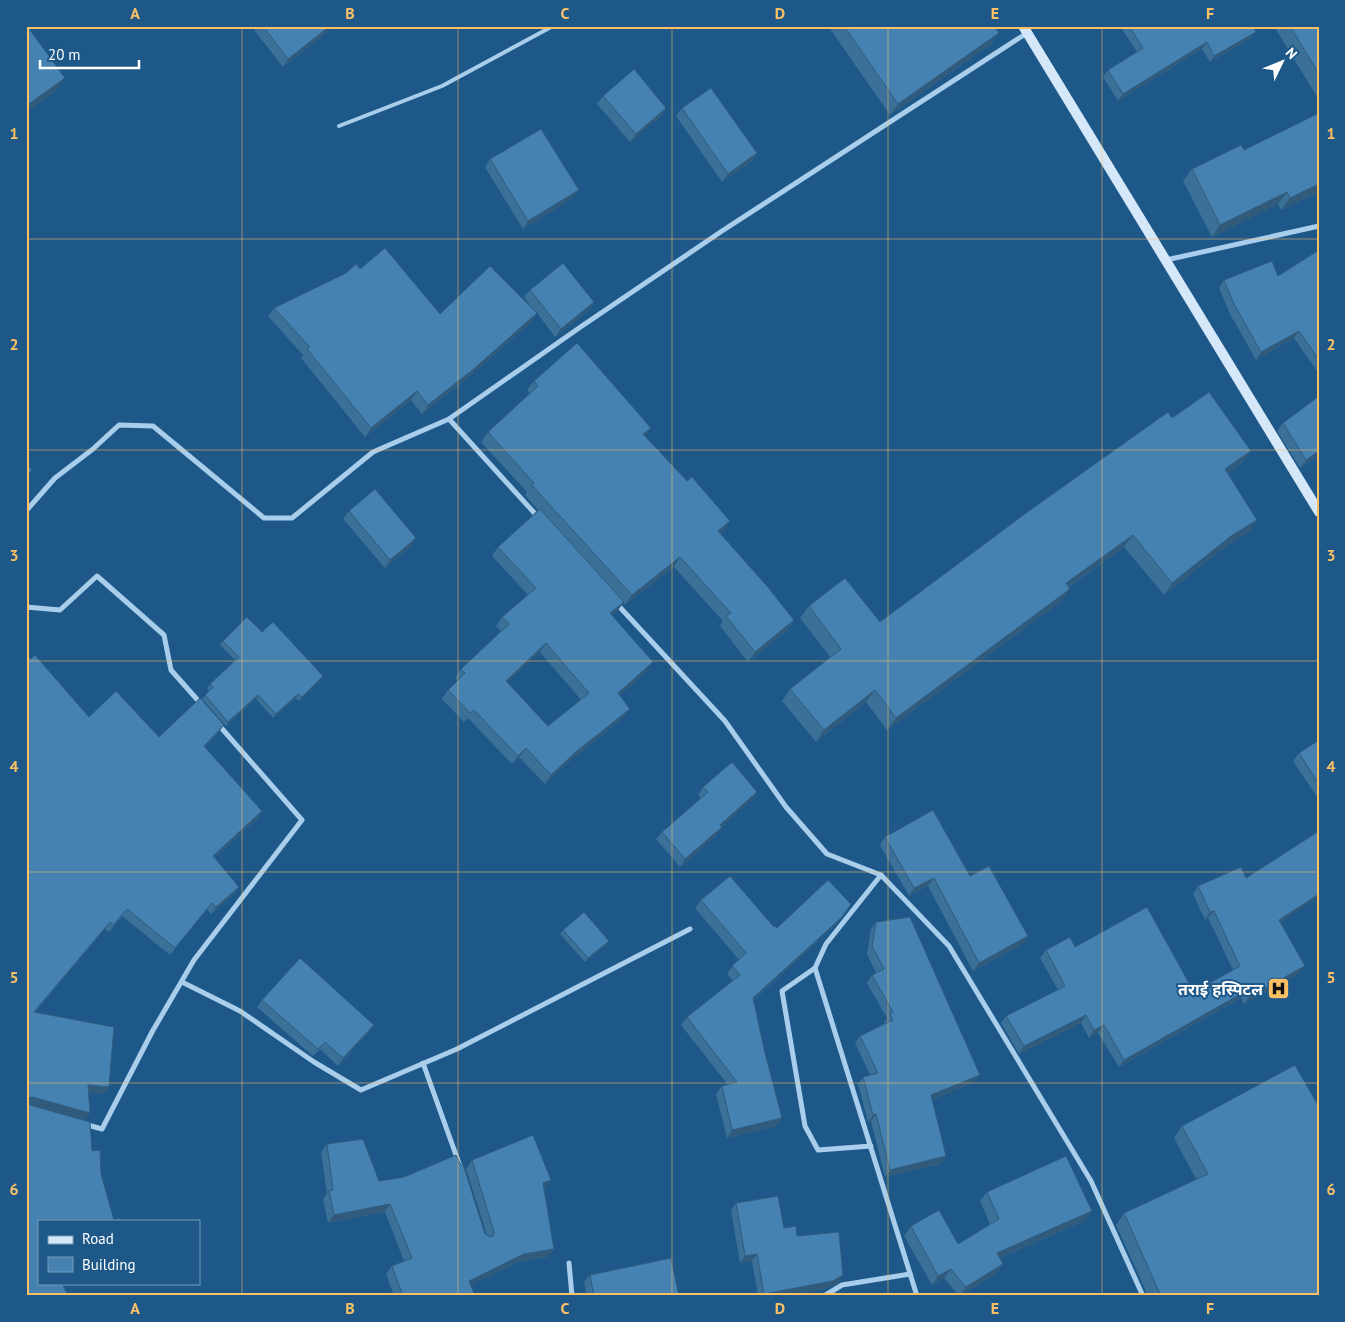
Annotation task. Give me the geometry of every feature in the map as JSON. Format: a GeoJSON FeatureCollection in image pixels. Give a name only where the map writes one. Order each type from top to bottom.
{"type":"FeatureCollection","features":[{"type":"Feature","properties":{"kind":"main road"},"geometry":{"type":"LineString","coordinates":[[1025,30],[1319,512]]}},
{"type":"Feature","properties":{"kind":"street"},"geometry":{"type":"LineString","coordinates":[[26,511],[55,478],[93,449],[119,425],[152,426],[264,518],[292,518],[373,452],[449,419],[722,231],[1025,30]]}},
{"type":"Feature","properties":{"kind":"street"},"geometry":{"type":"LineString","coordinates":[[1165,260],[1319,226]]}},
{"type":"Feature","properties":{"kind":"street"},"geometry":{"type":"LineString","coordinates":[[449,419],[543,522]]}},
{"type":"Feature","properties":{"kind":"street"},"geometry":{"type":"LineString","coordinates":[[26,607],[60,610],[96,576],[164,636],[172,670],[204,708]]}},
{"type":"Feature","properties":{"kind":"street"},"geometry":{"type":"LineString","coordinates":[[610,596],[725,722],[786,807],[827,854],[881,875],[949,946],[1091,1181],[1143,1296]]}},
{"type":"Feature","properties":{"kind":"street"},"geometry":{"type":"LineString","coordinates":[[74,1121],[102,1129],[152,1032],[194,960],[302,820],[210,715]]}},
{"type":"Feature","properties":{"kind":"street"},"geometry":{"type":"LineString","coordinates":[[871,1146],[818,1150],[805,1126],[782,991],[815,968],[826,944],[881,875]]}},
{"type":"Feature","properties":{"kind":"street"},"geometry":{"type":"LineString","coordinates":[[182,982],[240,1011],[314,1062],[361,1090],[457,1049],[690,929]]}},
{"type":"Feature","properties":{"kind":"street"},"geometry":{"type":"LineString","coordinates":[[815,968],[917,1296]]}},
{"type":"Feature","properties":{"kind":"street"},"geometry":{"type":"LineString","coordinates":[[423,1064],[464,1176]]}},
{"type":"Feature","properties":{"kind":"street"},"geometry":{"type":"LineString","coordinates":[[569,1263],[572,1296]]}},
{"type":"Feature","properties":{"kind":"street"},"geometry":{"type":"LineString","coordinates":[[824,1296],[842,1285],[910,1274]]}},
{"type":"Feature","properties":{"kind":"lane"},"geometry":{"type":"LineString","coordinates":[[339,126],[442,86],[553,26]]}},
{"type":"Feature","properties":{"kind":"building"},"geometry":{"type":"Polygon","coordinates":[[[26,26],[65,78],[26,106],[26,26]]]}},
{"type":"Feature","properties":{"kind":"building"},"geometry":{"type":"Polygon","coordinates":[[[263,26],[330,26],[288,59],[263,26]]]}},
{"type":"Feature","properties":{"kind":"building"},"geometry":{"type":"Polygon","coordinates":[[[844,26],[994,26],[999,33],[898,104],[844,26]]]}},
{"type":"Feature","properties":{"kind":"building"},"geometry":{"type":"Polygon","coordinates":[[[1129,26],[1253,26],[1256,32],[1214,56],[1207,42],[1123,94],[1108,70],[1143,48],[1129,26]]]}},
{"type":"Feature","properties":{"kind":"building"},"geometry":{"type":"Polygon","coordinates":[[[1290,26],[1319,26],[1319,74],[1290,26]]]}},
{"type":"Feature","properties":{"kind":"building"},"geometry":{"type":"Polygon","coordinates":[[[634,69],[666,108],[636,134],[603,96],[634,69]]]}},
{"type":"Feature","properties":{"kind":"building"},"geometry":{"type":"Polygon","coordinates":[[[711,88],[757,153],[728,174],[682,108],[711,88]]]}},
{"type":"Feature","properties":{"kind":"building"},"geometry":{"type":"Polygon","coordinates":[[[1319,113],[1319,184],[1290,198],[1287,192],[1220,225],[1192,169],[1241,145],[1244,150],[1319,113]]]}},
{"type":"Feature","properties":{"kind":"building"},"geometry":{"type":"Polygon","coordinates":[[[541,129],[579,190],[528,221],[490,159],[541,129]]]}},
{"type":"Feature","properties":{"kind":"building"},"geometry":{"type":"Polygon","coordinates":[[[385,248],[440,314],[490,266],[537,313],[475,368],[428,405],[417,391],[371,428],[307,349],[310,347],[274,308],[346,273],[356,264],[360,269],[385,248]]]}},
{"type":"Feature","properties":{"kind":"building"},"geometry":{"type":"Polygon","coordinates":[[[1319,250],[1319,360],[1299,331],[1261,352],[1234,304],[1224,280],[1272,261],[1278,276],[1319,250]]]}},
{"type":"Feature","properties":{"kind":"building"},"geometry":{"type":"Polygon","coordinates":[[[563,263],[594,302],[561,329],[530,290],[563,263]]]}},
{"type":"Feature","properties":{"kind":"building"},"geometry":{"type":"Polygon","coordinates":[[[577,343],[651,428],[643,434],[687,481],[692,477],[730,521],[718,531],[767,586],[794,620],[755,652],[726,616],[731,613],[680,557],[632,595],[547,502],[532,485],[534,483],[488,432],[538,386],[534,381],[577,343]]]}},
{"type":"Feature","properties":{"kind":"building"},"geometry":{"type":"Polygon","coordinates":[[[1209,392],[1251,451],[1225,469],[1257,520],[1231,536],[1172,583],[1133,535],[1066,583],[1070,589],[896,718],[875,690],[824,730],[790,689],[841,649],[809,606],[845,578],[880,622],[1026,513],[1168,412],[1172,418],[1209,392]]]}},
{"type":"Feature","properties":{"kind":"building"},"geometry":{"type":"Polygon","coordinates":[[[1319,396],[1319,451],[1306,460],[1283,423],[1319,396]]]}},
{"type":"Feature","properties":{"kind":"building"},"geometry":{"type":"Polygon","coordinates":[[[26,464],[32,470],[26,477],[26,464]]]}},
{"type":"Feature","properties":{"kind":"building"},"geometry":{"type":"Polygon","coordinates":[[[375,489],[416,538],[390,560],[349,511],[375,489]]]}},
{"type":"Feature","properties":{"kind":"building"},"geometry":{"type":"Polygon","coordinates":[[[540,509],[624,602],[610,613],[653,662],[618,693],[630,709],[577,751],[551,775],[526,748],[518,756],[474,710],[470,713],[448,690],[465,673],[461,669],[509,624],[502,617],[536,588],[498,547],[540,509]],[[546,643],[506,681],[548,726],[589,693],[546,643]]]}},
{"type":"Feature","properties":{"kind":"building"},"geometry":{"type":"Polygon","coordinates":[[[247,617],[262,632],[273,622],[323,676],[302,697],[298,694],[276,714],[258,695],[228,722],[205,695],[213,687],[210,684],[239,657],[223,641],[247,617]]]}},
{"type":"Feature","properties":{"kind":"building"},"geometry":{"type":"Polygon","coordinates":[[[26,654],[31,659],[35,655],[89,717],[116,691],[159,737],[200,698],[224,725],[204,746],[262,811],[213,856],[239,887],[216,907],[212,903],[175,948],[127,909],[113,925],[110,922],[34,1012],[114,1027],[109,1087],[88,1085],[90,1113],[32,1097],[26,1101],[26,654]]]}},
{"type":"Feature","properties":{"kind":"building"},"geometry":{"type":"Polygon","coordinates":[[[1319,740],[1319,784],[1299,753],[1319,740]]]}},
{"type":"Feature","properties":{"kind":"building"},"geometry":{"type":"Polygon","coordinates":[[[732,762],[757,792],[720,825],[722,827],[685,859],[662,832],[708,792],[703,787],[732,762]]]}},
{"type":"Feature","properties":{"kind":"building"},"geometry":{"type":"Polygon","coordinates":[[[933,810],[970,876],[989,866],[1028,936],[979,963],[934,878],[914,888],[885,837],[933,810]]]}},
{"type":"Feature","properties":{"kind":"building"},"geometry":{"type":"Polygon","coordinates":[[[1319,831],[1319,894],[1279,920],[1305,966],[1249,997],[1246,991],[1124,1060],[1104,1025],[1094,1030],[1086,1015],[1024,1046],[1006,1016],[1065,986],[1046,950],[1070,937],[1075,947],[1147,907],[1194,992],[1240,966],[1214,911],[1210,912],[1198,886],[1241,867],[1246,878],[1319,831]]]}},
{"type":"Feature","properties":{"kind":"building"},"geometry":{"type":"Polygon","coordinates":[[[730,876],[774,927],[777,928],[828,880],[851,904],[842,917],[753,998],[782,1118],[732,1130],[722,1086],[737,1082],[687,1017],[740,975],[732,966],[746,953],[701,900],[730,876]]]}},
{"type":"Feature","properties":{"kind":"building"},"geometry":{"type":"Polygon","coordinates":[[[584,912],[609,941],[588,958],[563,930],[584,912]]]}},
{"type":"Feature","properties":{"kind":"building"},"geometry":{"type":"Polygon","coordinates":[[[910,917],[980,1075],[931,1095],[946,1156],[890,1170],[876,1114],[873,1115],[863,1077],[878,1073],[860,1036],[893,1020],[890,1014],[893,1012],[872,975],[884,969],[872,946],[876,922],[910,917]]]}},
{"type":"Feature","properties":{"kind":"building"},"geometry":{"type":"Polygon","coordinates":[[[300,958],[374,1025],[343,1058],[325,1042],[318,1049],[262,1000],[300,958]]]}},
{"type":"Feature","properties":{"kind":"building"},"geometry":{"type":"Polygon","coordinates":[[[1295,1065],[1319,1107],[1319,1296],[1161,1296],[1124,1213],[1208,1174],[1182,1126],[1295,1065]]]}},
{"type":"Feature","properties":{"kind":"building"},"geometry":{"type":"Polygon","coordinates":[[[26,1101],[30,1105],[90,1122],[92,1151],[100,1150],[101,1174],[114,1220],[38,1220],[38,1284],[62,1284],[68,1296],[26,1296],[26,1101]]]}},
{"type":"Feature","properties":{"kind":"building"},"geometry":{"type":"Polygon","coordinates":[[[533,1135],[551,1180],[543,1183],[554,1249],[524,1254],[469,1281],[475,1296],[403,1296],[392,1266],[412,1258],[390,1204],[334,1215],[329,1191],[333,1190],[327,1144],[363,1139],[379,1181],[404,1177],[456,1155],[461,1165],[463,1164],[485,1234],[490,1237],[493,1236],[494,1232],[472,1160],[533,1135]]]}},
{"type":"Feature","properties":{"kind":"building"},"geometry":{"type":"Polygon","coordinates":[[[1066,1156],[1092,1211],[997,1253],[1003,1264],[966,1287],[951,1269],[938,1276],[911,1226],[939,1210],[958,1244],[999,1219],[987,1192],[1066,1156]]]}},
{"type":"Feature","properties":{"kind":"building"},"geometry":{"type":"Polygon","coordinates":[[[778,1196],[784,1228],[796,1226],[797,1236],[839,1232],[843,1275],[833,1281],[764,1294],[757,1254],[745,1256],[736,1203],[778,1196]]]}},
{"type":"Feature","properties":{"kind":"building"},"geometry":{"type":"Polygon","coordinates":[[[671,1258],[679,1296],[594,1296],[590,1275],[671,1258]]]}},
{"type":"Feature","properties":{"kind":"place","name":"तराई हस्पिटल"},"geometry":{"type":"Point","coordinates":[1279,989]}}]}
